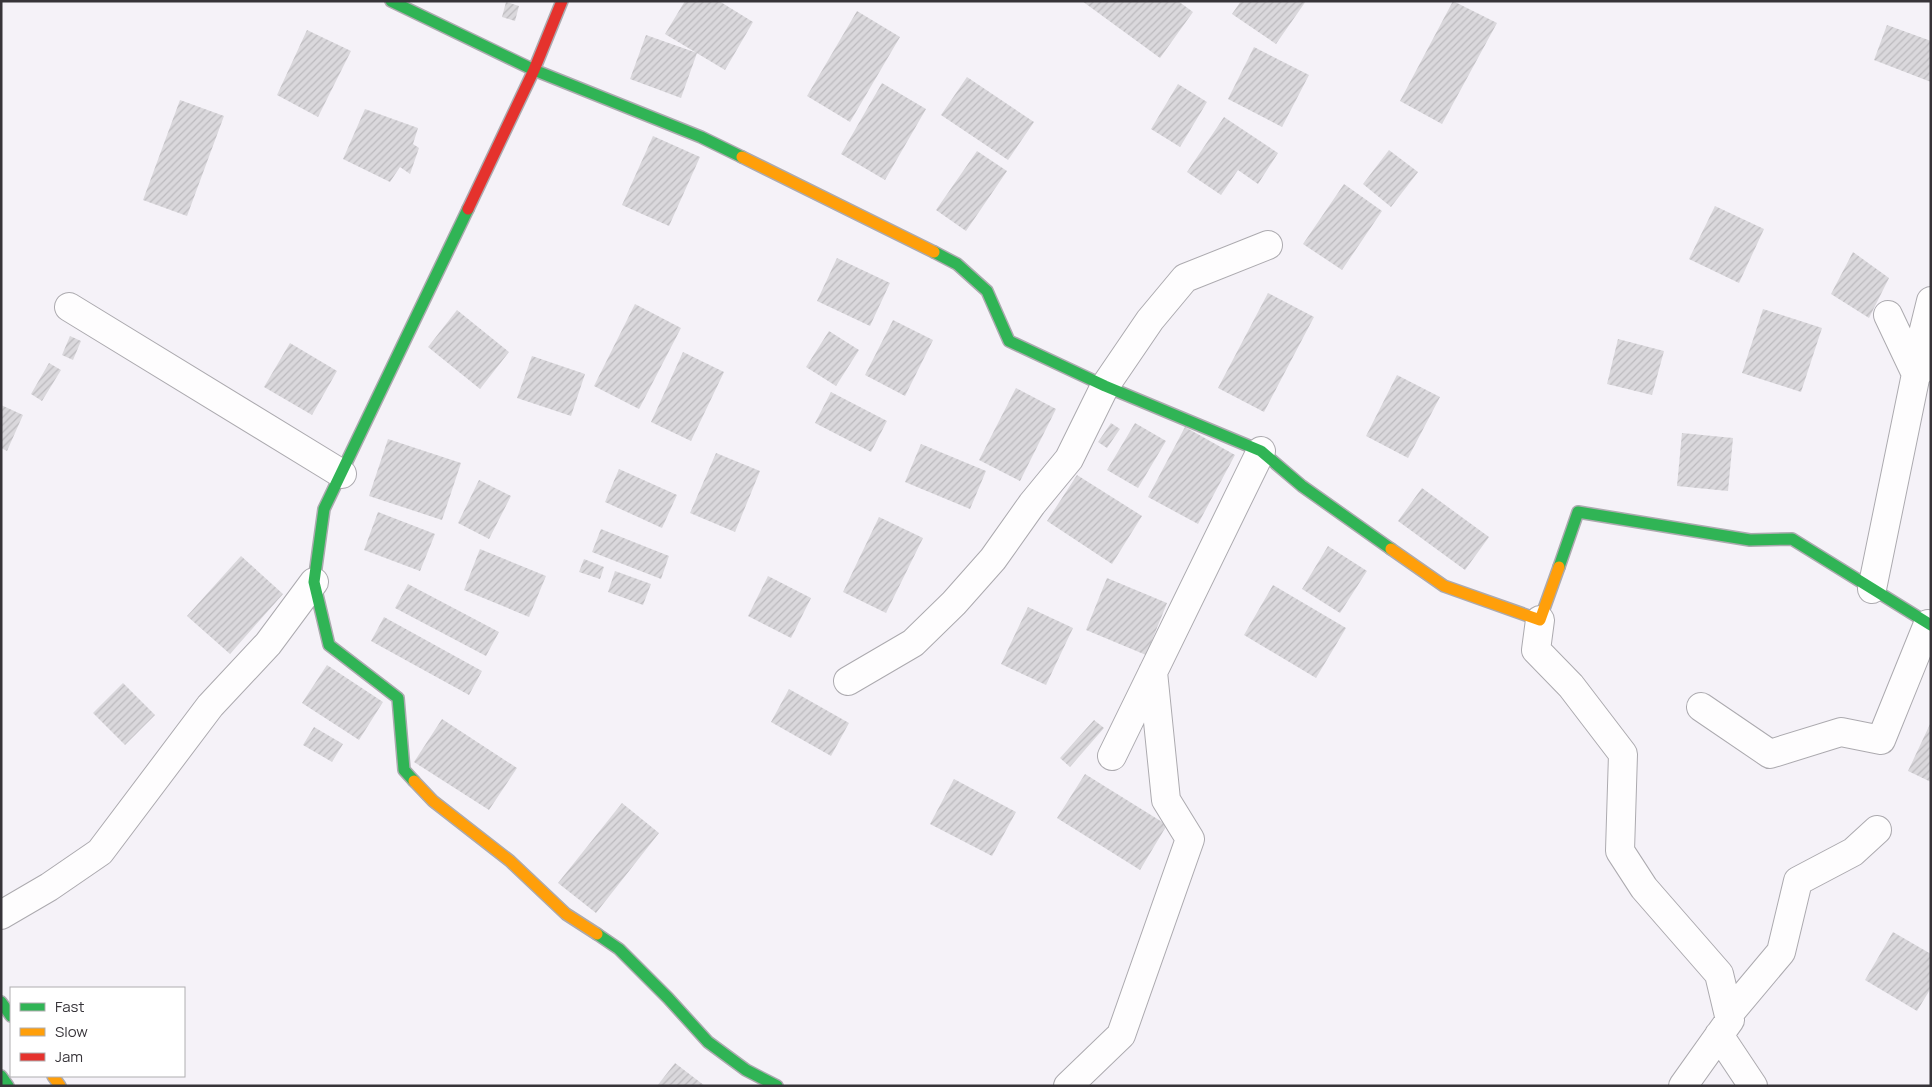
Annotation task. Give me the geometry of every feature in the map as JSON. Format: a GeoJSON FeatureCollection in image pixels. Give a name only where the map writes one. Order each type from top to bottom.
{"type":"FeatureCollection","features":[{"type":"Feature","properties":{"kind":"main road"},"geometry":{"type":"LineString","coordinates":[[391,1],[534,70],[701,137],[834,201],[957,264],[987,291],[1009,341],[1105,386],[1261,451],[1302,486],[1444,586],[1540,620],[1578,512],[1750,540],[1792,539],[1930,624]]}},
{"type":"Feature","properties":{"kind":"main road"},"geometry":{"type":"LineString","coordinates":[[562,1],[534,70],[324,509],[314,582],[329,645],[398,698],[404,770],[421,789],[433,801],[510,861],[566,914],[619,949],[668,998],[708,1042],[746,1070],[777,1086]]}},
{"type":"Feature","properties":{"kind":"main road"},"geometry":{"type":"LineString","coordinates":[[1,1002],[10,1015]]}},
{"type":"Feature","properties":{"kind":"main road"},"geometry":{"type":"LineString","coordinates":[[1,1076],[8,1086]]}},
{"type":"Feature","properties":{"kind":"street"},"geometry":{"type":"LineString","coordinates":[[848,681],[913,643],[954,603],[993,559],[1032,504],[1069,459],[1105,386],[1150,320],[1185,278],[1268,245]]}},
{"type":"Feature","properties":{"kind":"street"},"geometry":{"type":"LineString","coordinates":[[1923,372],[1931,301]]}},
{"type":"Feature","properties":{"kind":"street"},"geometry":{"type":"LineString","coordinates":[[69,307],[342,474]]}},
{"type":"Feature","properties":{"kind":"street"},"geometry":{"type":"LineString","coordinates":[[1888,315],[1923,372]]}},
{"type":"Feature","properties":{"kind":"street"},"geometry":{"type":"LineString","coordinates":[[1872,589],[1916,374],[1923,372]]}},
{"type":"Feature","properties":{"kind":"street"},"geometry":{"type":"LineString","coordinates":[[1112,756],[1261,451]]}},
{"type":"Feature","properties":{"kind":"street"},"geometry":{"type":"LineString","coordinates":[[1,915],[49,887],[100,852],[210,706],[268,644],[314,582]]}},
{"type":"Feature","properties":{"kind":"street"},"geometry":{"type":"LineString","coordinates":[[1540,620],[1536,650],[1571,686],[1623,754],[1620,850],[1644,888],[1719,974],[1724,1025],[1753,1086]]}},
{"type":"Feature","properties":{"kind":"street"},"geometry":{"type":"LineString","coordinates":[[1701,707],[1770,754],[1841,732],[1881,740],[1930,624]]}},
{"type":"Feature","properties":{"kind":"street"},"geometry":{"type":"LineString","coordinates":[[1068,1086],[1122,1035],[1190,839],[1166,800],[1153,672]]}},
{"type":"Feature","properties":{"kind":"street"},"geometry":{"type":"LineString","coordinates":[[1683,1086],[1724,1025],[1781,952],[1798,882],[1853,852],[1877,830]]}},
{"type":"Feature","properties":{"kind":"building"},"geometry":{"type":"Polygon","coordinates":[[[685,1],[719,1],[753,22],[725,70],[665,34],[685,1]]]}},
{"type":"Feature","properties":{"kind":"building"},"geometry":{"type":"Polygon","coordinates":[[[1082,1],[1178,1],[1193,12],[1160,58],[1082,1]]]}},
{"type":"Feature","properties":{"kind":"building"},"geometry":{"type":"Polygon","coordinates":[[[1241,1],[1306,1],[1276,44],[1232,14],[1241,1]]]}},
{"type":"Feature","properties":{"kind":"building"},"geometry":{"type":"Polygon","coordinates":[[[1453,1],[1497,23],[1442,124],[1400,101],[1453,1]]]}},
{"type":"Feature","properties":{"kind":"building"},"geometry":{"type":"Polygon","coordinates":[[[506,2],[519,6],[515,21],[502,17],[506,2]]]}},
{"type":"Feature","properties":{"kind":"building"},"geometry":{"type":"Polygon","coordinates":[[[857,11],[900,37],[850,122],[807,96],[857,11]]]}},
{"type":"Feature","properties":{"kind":"building"},"geometry":{"type":"Polygon","coordinates":[[[1887,25],[1931,41],[1931,82],[1874,60],[1887,25]]]}},
{"type":"Feature","properties":{"kind":"building"},"geometry":{"type":"Polygon","coordinates":[[[307,30],[351,51],[318,117],[277,95],[307,30]]]}},
{"type":"Feature","properties":{"kind":"building"},"geometry":{"type":"Polygon","coordinates":[[[646,35],[697,53],[681,98],[630,79],[646,35]]]}},
{"type":"Feature","properties":{"kind":"building"},"geometry":{"type":"Polygon","coordinates":[[[1254,47],[1309,75],[1282,127],[1228,99],[1254,47]]]}},
{"type":"Feature","properties":{"kind":"building"},"geometry":{"type":"Polygon","coordinates":[[[967,77],[1034,122],[1008,160],[941,115],[967,77]]]}},
{"type":"Feature","properties":{"kind":"building"},"geometry":{"type":"Polygon","coordinates":[[[882,83],[926,109],[885,180],[841,154],[882,83]]]}},
{"type":"Feature","properties":{"kind":"building"},"geometry":{"type":"Polygon","coordinates":[[[1178,84],[1207,102],[1180,147],[1151,129],[1178,84]]]}},
{"type":"Feature","properties":{"kind":"building"},"geometry":{"type":"Polygon","coordinates":[[[180,100],[224,116],[187,216],[143,200],[180,100]]]}},
{"type":"Feature","properties":{"kind":"building"},"geometry":{"type":"Polygon","coordinates":[[[365,109],[418,128],[413,144],[419,148],[410,174],[400,167],[390,182],[343,159],[365,109]]]}},
{"type":"Feature","properties":{"kind":"building"},"geometry":{"type":"Polygon","coordinates":[[[1224,117],[1278,153],[1258,184],[1238,170],[1221,195],[1187,172],[1224,117]]]}},
{"type":"Feature","properties":{"kind":"building"},"geometry":{"type":"Polygon","coordinates":[[[653,136],[700,157],[669,226],[622,205],[653,136]]]}},
{"type":"Feature","properties":{"kind":"building"},"geometry":{"type":"Polygon","coordinates":[[[1389,150],[1418,172],[1391,207],[1363,184],[1389,150]]]}},
{"type":"Feature","properties":{"kind":"building"},"geometry":{"type":"Polygon","coordinates":[[[977,151],[1007,171],[966,231],[936,210],[977,151]]]}},
{"type":"Feature","properties":{"kind":"building"},"geometry":{"type":"Polygon","coordinates":[[[1344,184],[1382,211],[1342,270],[1303,244],[1344,184]]]}},
{"type":"Feature","properties":{"kind":"building"},"geometry":{"type":"Polygon","coordinates":[[[1715,206],[1764,229],[1739,283],[1689,259],[1715,206]]]}},
{"type":"Feature","properties":{"kind":"building"},"geometry":{"type":"Polygon","coordinates":[[[1853,252],[1889,278],[1869,318],[1831,294],[1853,252]]]}},
{"type":"Feature","properties":{"kind":"building"},"geometry":{"type":"Polygon","coordinates":[[[837,258],[890,283],[870,326],[817,301],[837,258]]]}},
{"type":"Feature","properties":{"kind":"building"},"geometry":{"type":"Polygon","coordinates":[[[1268,293],[1314,317],[1264,412],[1218,388],[1268,293]]]}},
{"type":"Feature","properties":{"kind":"building"},"geometry":{"type":"Polygon","coordinates":[[[635,304],[681,328],[639,409],[594,386],[635,304]]]}},
{"type":"Feature","properties":{"kind":"building"},"geometry":{"type":"Polygon","coordinates":[[[1763,309],[1822,328],[1801,392],[1742,373],[1763,309]]]}},
{"type":"Feature","properties":{"kind":"building"},"geometry":{"type":"Polygon","coordinates":[[[457,310],[509,352],[480,389],[428,347],[457,310]]]}},
{"type":"Feature","properties":{"kind":"building"},"geometry":{"type":"Polygon","coordinates":[[[893,320],[933,340],[905,396],[865,375],[893,320]]]}},
{"type":"Feature","properties":{"kind":"building"},"geometry":{"type":"Polygon","coordinates":[[[829,331],[859,350],[836,386],[806,367],[829,331]]]}},
{"type":"Feature","properties":{"kind":"building"},"geometry":{"type":"Polygon","coordinates":[[[70,336],[81,341],[73,360],[62,355],[70,336]]]}},
{"type":"Feature","properties":{"kind":"building"},"geometry":{"type":"Polygon","coordinates":[[[1618,339],[1664,351],[1652,395],[1607,384],[1618,339]]]}},
{"type":"Feature","properties":{"kind":"building"},"geometry":{"type":"Polygon","coordinates":[[[290,343],[337,371],[312,415],[264,387],[290,343]]]}},
{"type":"Feature","properties":{"kind":"building"},"geometry":{"type":"Polygon","coordinates":[[[683,352],[724,372],[691,441],[651,422],[683,352]]]}},
{"type":"Feature","properties":{"kind":"building"},"geometry":{"type":"Polygon","coordinates":[[[532,356],[585,374],[571,416],[517,398],[532,356]]]}},
{"type":"Feature","properties":{"kind":"building"},"geometry":{"type":"Polygon","coordinates":[[[49,363],[61,370],[42,401],[31,394],[49,363]]]}},
{"type":"Feature","properties":{"kind":"building"},"geometry":{"type":"Polygon","coordinates":[[[1397,375],[1440,397],[1408,458],[1366,436],[1397,375]]]}},
{"type":"Feature","properties":{"kind":"building"},"geometry":{"type":"Polygon","coordinates":[[[1016,388],[1056,409],[1020,481],[979,460],[1016,388]]]}},
{"type":"Feature","properties":{"kind":"building"},"geometry":{"type":"Polygon","coordinates":[[[831,392],[887,421],[871,452],[815,423],[831,392]]]}},
{"type":"Feature","properties":{"kind":"building"},"geometry":{"type":"Polygon","coordinates":[[[1,405],[23,415],[7,451],[1,448],[1,405]]]}},
{"type":"Feature","properties":{"kind":"building"},"geometry":{"type":"Polygon","coordinates":[[[1111,423],[1120,429],[1107,448],[1098,442],[1111,423]]]}},
{"type":"Feature","properties":{"kind":"building"},"geometry":{"type":"Polygon","coordinates":[[[1135,423],[1166,441],[1138,488],[1107,470],[1135,423]]]}},
{"type":"Feature","properties":{"kind":"building"},"geometry":{"type":"Polygon","coordinates":[[[1185,427],[1235,455],[1198,524],[1148,497],[1185,427]]]}},
{"type":"Feature","properties":{"kind":"building"},"geometry":{"type":"Polygon","coordinates":[[[1682,433],[1733,438],[1728,491],[1677,486],[1682,433]]]}},
{"type":"Feature","properties":{"kind":"building"},"geometry":{"type":"Polygon","coordinates":[[[388,439],[461,463],[442,520],[369,496],[388,439]]]}},
{"type":"Feature","properties":{"kind":"building"},"geometry":{"type":"Polygon","coordinates":[[[921,444],[986,471],[970,509],[905,482],[921,444]]]}},
{"type":"Feature","properties":{"kind":"building"},"geometry":{"type":"Polygon","coordinates":[[[716,453],[760,471],[735,532],[690,513],[716,453]]]}},
{"type":"Feature","properties":{"kind":"building"},"geometry":{"type":"Polygon","coordinates":[[[619,469],[677,495],[662,528],[605,502],[619,469]]]}},
{"type":"Feature","properties":{"kind":"building"},"geometry":{"type":"Polygon","coordinates":[[[1077,475],[1142,516],[1112,564],[1047,521],[1077,475]]]}},
{"type":"Feature","properties":{"kind":"building"},"geometry":{"type":"Polygon","coordinates":[[[479,480],[511,496],[489,539],[458,523],[479,480]]]}},
{"type":"Feature","properties":{"kind":"building"},"geometry":{"type":"Polygon","coordinates":[[[1422,488],[1489,537],[1465,570],[1398,521],[1422,488]]]}},
{"type":"Feature","properties":{"kind":"building"},"geometry":{"type":"Polygon","coordinates":[[[378,512],[435,534],[420,571],[364,550],[378,512]]]}},
{"type":"Feature","properties":{"kind":"building"},"geometry":{"type":"Polygon","coordinates":[[[879,517],[923,538],[886,613],[843,592],[879,517]]]}},
{"type":"Feature","properties":{"kind":"building"},"geometry":{"type":"Polygon","coordinates":[[[601,529],[669,556],[661,579],[592,552],[601,529]]]}},
{"type":"Feature","properties":{"kind":"building"},"geometry":{"type":"Polygon","coordinates":[[[1328,546],[1367,571],[1340,613],[1302,589],[1328,546]]]}},
{"type":"Feature","properties":{"kind":"building"},"geometry":{"type":"Polygon","coordinates":[[[480,549],[546,576],[529,617],[464,590],[480,549]]]}},
{"type":"Feature","properties":{"kind":"building"},"geometry":{"type":"Polygon","coordinates":[[[241,556],[283,594],[230,654],[187,616],[241,556]]]}},
{"type":"Feature","properties":{"kind":"building"},"geometry":{"type":"Polygon","coordinates":[[[584,559],[604,567],[600,579],[579,572],[584,559]]]}},
{"type":"Feature","properties":{"kind":"building"},"geometry":{"type":"Polygon","coordinates":[[[615,571],[651,584],[643,605],[608,592],[615,571]]]}},
{"type":"Feature","properties":{"kind":"building"},"geometry":{"type":"Polygon","coordinates":[[[768,576],[811,598],[791,638],[748,616],[768,576]]]}},
{"type":"Feature","properties":{"kind":"building"},"geometry":{"type":"Polygon","coordinates":[[[1107,578],[1167,603],[1146,655],[1086,630],[1107,578]]]}},
{"type":"Feature","properties":{"kind":"building"},"geometry":{"type":"Polygon","coordinates":[[[408,584],[499,632],[486,656],[395,608],[408,584]]]}},
{"type":"Feature","properties":{"kind":"building"},"geometry":{"type":"Polygon","coordinates":[[[1273,585],[1346,628],[1316,678],[1244,635],[1273,585]]]}},
{"type":"Feature","properties":{"kind":"building"},"geometry":{"type":"Polygon","coordinates":[[[1028,607],[1073,628],[1046,685],[1001,664],[1028,607]]]}},
{"type":"Feature","properties":{"kind":"building"},"geometry":{"type":"Polygon","coordinates":[[[384,617],[482,671],[469,695],[371,641],[384,617]]]}},
{"type":"Feature","properties":{"kind":"building"},"geometry":{"type":"Polygon","coordinates":[[[327,665],[383,702],[359,740],[302,703],[327,665]]]}},
{"type":"Feature","properties":{"kind":"building"},"geometry":{"type":"Polygon","coordinates":[[[123,683],[155,715],[125,745],[93,713],[123,683]]]}},
{"type":"Feature","properties":{"kind":"building"},"geometry":{"type":"Polygon","coordinates":[[[789,689],[849,723],[831,756],[771,722],[789,689]]]}},
{"type":"Feature","properties":{"kind":"building"},"geometry":{"type":"Polygon","coordinates":[[[442,719],[517,768],[489,810],[414,762],[442,719]]]}},
{"type":"Feature","properties":{"kind":"building"},"geometry":{"type":"Polygon","coordinates":[[[1094,720],[1104,728],[1070,767],[1060,758],[1094,720]]]}},
{"type":"Feature","properties":{"kind":"building"},"geometry":{"type":"Polygon","coordinates":[[[1931,722],[1931,782],[1908,771],[1931,722]]]}},
{"type":"Feature","properties":{"kind":"building"},"geometry":{"type":"Polygon","coordinates":[[[314,727],[343,744],[332,762],[303,745],[314,727]]]}},
{"type":"Feature","properties":{"kind":"building"},"geometry":{"type":"Polygon","coordinates":[[[1085,774],[1167,825],[1140,870],[1057,818],[1085,774]]]}},
{"type":"Feature","properties":{"kind":"building"},"geometry":{"type":"Polygon","coordinates":[[[954,779],[1016,812],[992,856],[930,824],[954,779]]]}},
{"type":"Feature","properties":{"kind":"building"},"geometry":{"type":"Polygon","coordinates":[[[622,803],[659,833],[596,913],[558,883],[622,803]]]}},
{"type":"Feature","properties":{"kind":"building"},"geometry":{"type":"Polygon","coordinates":[[[1893,932],[1931,954],[1931,988],[1917,1011],[1865,980],[1893,932]]]}},
{"type":"Feature","properties":{"kind":"building"},"geometry":{"type":"Polygon","coordinates":[[[675,1063],[705,1086],[657,1086],[675,1063]]]}},
{"type":"Feature","properties":{"kind":"traffic: fast"},"geometry":{"type":"LineString","coordinates":[[391,1],[534,70],[701,137],[742,157]]}},
{"type":"Feature","properties":{"kind":"traffic: fast"},"geometry":{"type":"LineString","coordinates":[[414,781],[404,770],[398,698],[329,645],[314,582],[324,509],[468,209]]}},
{"type":"Feature","properties":{"kind":"traffic: fast"},"geometry":{"type":"LineString","coordinates":[[934,252],[957,264],[987,291],[1009,341],[1105,386],[1261,451],[1302,486],[1391,549]]}},
{"type":"Feature","properties":{"kind":"traffic: fast"},"geometry":{"type":"LineString","coordinates":[[1559,567],[1578,512],[1750,540],[1792,539],[1931,625]]}},
{"type":"Feature","properties":{"kind":"traffic: fast"},"geometry":{"type":"LineString","coordinates":[[597,934],[619,949],[668,998],[708,1042],[746,1070],[777,1086]]}},
{"type":"Feature","properties":{"kind":"traffic: fast"},"geometry":{"type":"LineString","coordinates":[[1,1002],[10,1015]]}},
{"type":"Feature","properties":{"kind":"traffic: fast"},"geometry":{"type":"LineString","coordinates":[[1,1076],[8,1086]]}},
{"type":"Feature","properties":{"kind":"traffic: slow"},"geometry":{"type":"LineString","coordinates":[[742,157],[934,252]]}},
{"type":"Feature","properties":{"kind":"traffic: slow"},"geometry":{"type":"LineString","coordinates":[[1391,549],[1444,586],[1540,620],[1559,567]]}},
{"type":"Feature","properties":{"kind":"traffic: slow"},"geometry":{"type":"LineString","coordinates":[[414,781],[433,801],[510,861],[566,914],[597,934]]}},
{"type":"Feature","properties":{"kind":"traffic: slow"},"geometry":{"type":"LineString","coordinates":[[54,1077],[60,1086]]}},
{"type":"Feature","properties":{"kind":"traffic: jam"},"geometry":{"type":"LineString","coordinates":[[468,209],[534,70],[562,1]]}}]}
